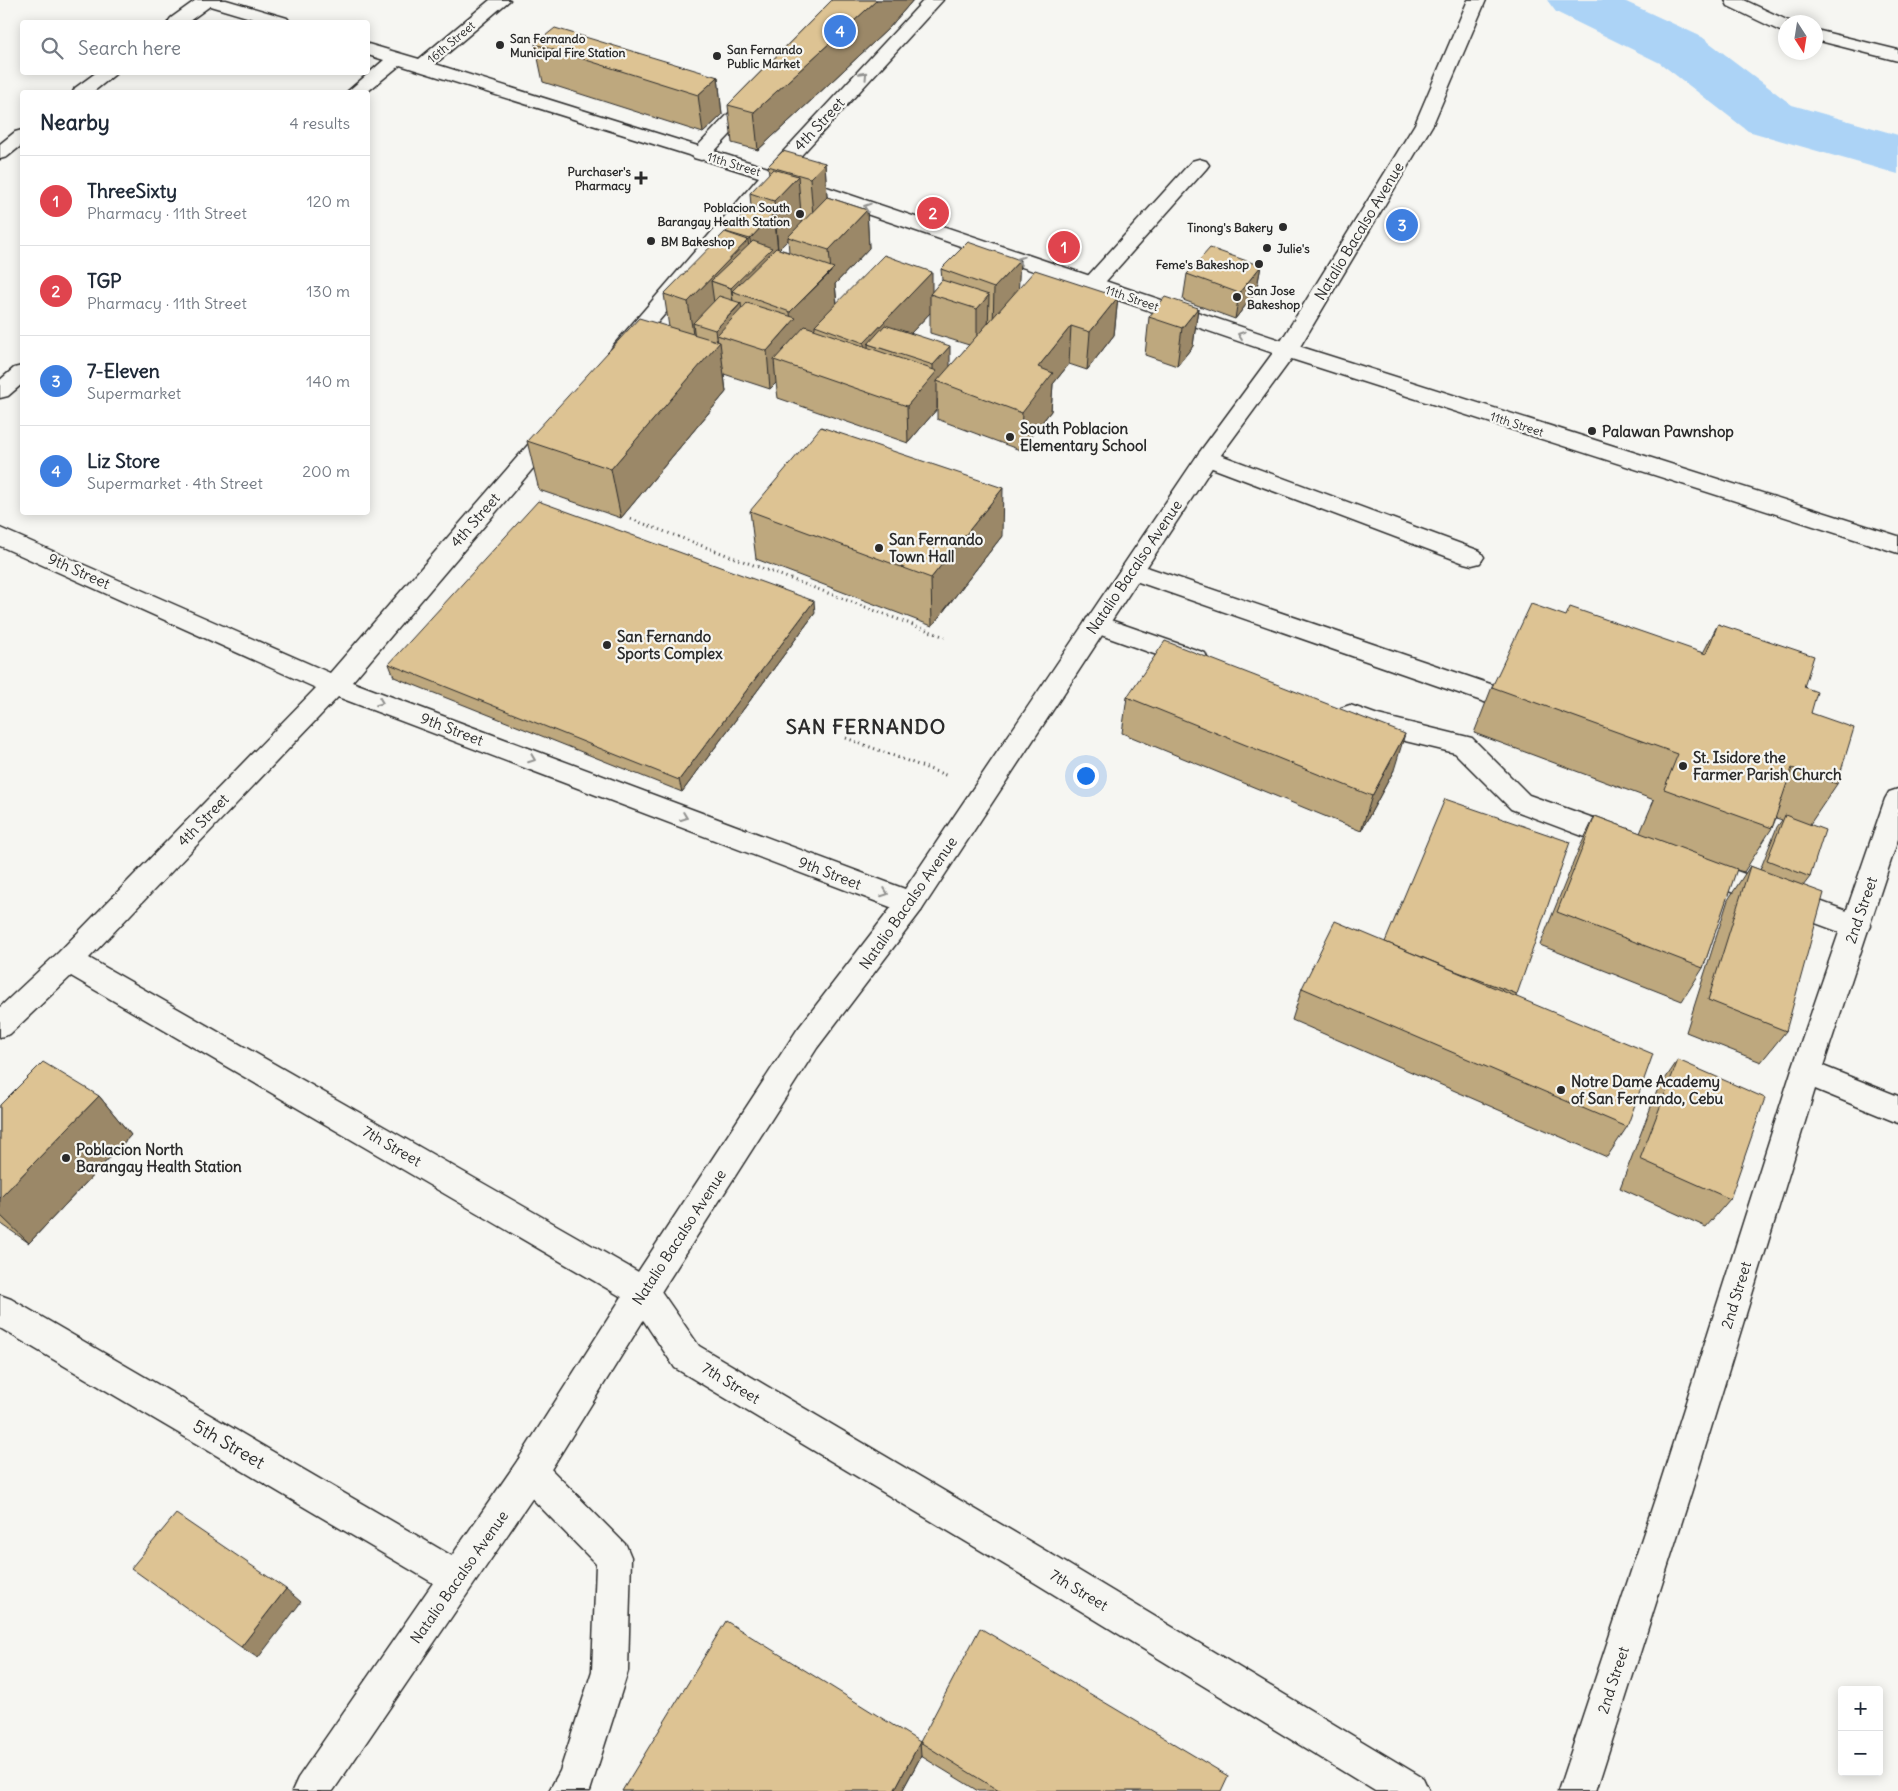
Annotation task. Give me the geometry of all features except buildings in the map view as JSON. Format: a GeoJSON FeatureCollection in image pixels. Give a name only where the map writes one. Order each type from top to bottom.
{"type":"FeatureCollection","features":[{"type":"Feature","properties":{"kind":"main road"},"geometry":{"type":"LineString","coordinates":[[180,20],[207,0],[274,20]]}},
{"type":"Feature","properties":{"kind":"main road","name":"16th Street"},"geometry":{"type":"LineString","coordinates":[[423,65],[501,0]]}},
{"type":"Feature","properties":{"kind":"main road","name":"4th Street"},"geometry":{"type":"LineString","coordinates":[[611,363],[772,176],[934,0]]}},
{"type":"Feature","properties":{"kind":"main road","name":"Natalio Bacalso Avenue"},"geometry":{"type":"LineString","coordinates":[[312,1791],[530,1472],[643,1292],[808,1039],[911,903],[1207,458],[1287,350],[1424,124],[1477,0]]}},
{"type":"Feature","properties":{"kind":"main road"},"geometry":{"type":"LineString","coordinates":[[1734,0],[1734,2],[1778,23]]}},
{"type":"Feature","properties":{"kind":"main road"},"geometry":{"type":"LineString","coordinates":[[1823,37],[1898,56]]}},
{"type":"Feature","properties":{"kind":"main road","name":"11th Street"},"geometry":{"type":"LineString","coordinates":[[370,49],[772,176],[1287,350],[1898,545]]}},
{"type":"Feature","properties":{"kind":"main road"},"geometry":{"type":"LineString","coordinates":[[358,90],[398,58]]}},
{"type":"Feature","properties":{"kind":"main road"},"geometry":{"type":"LineString","coordinates":[[85,90],[105,75]]}},
{"type":"Feature","properties":{"kind":"main road"},"geometry":{"type":"LineString","coordinates":[[701,154],[768,84]]}},
{"type":"Feature","properties":{"kind":"main road"},"geometry":{"type":"LineString","coordinates":[[0,153],[20,138]]}},
{"type":"Feature","properties":{"kind":"main road"},"geometry":{"type":"LineString","coordinates":[[1092,284],[1199,165]]}},
{"type":"Feature","properties":{"kind":"main road"},"geometry":{"type":"LineString","coordinates":[[0,392],[20,375]]}},
{"type":"Feature","properties":{"kind":"main road","name":"4th Street"},"geometry":{"type":"LineString","coordinates":[[0,1025],[69,960],[334,685],[566,415]]}},
{"type":"Feature","properties":{"kind":"main road"},"geometry":{"type":"LineString","coordinates":[[1207,458],[1472,557]]}},
{"type":"Feature","properties":{"kind":"main road","name":"9th Street"},"geometry":{"type":"LineString","coordinates":[[0,536],[334,685],[911,903]]}},
{"type":"Feature","properties":{"kind":"main road"},"geometry":{"type":"LineString","coordinates":[[1132,571],[1493,695]]}},
{"type":"Feature","properties":{"kind":"main road"},"geometry":{"type":"LineString","coordinates":[[1096,624],[1218,668]]}},
{"type":"Feature","properties":{"kind":"main road"},"geometry":{"type":"LineString","coordinates":[[1330,707],[1376,724],[1463,745],[1520,802],[1651,850]]}},
{"type":"Feature","properties":{"kind":"main road","name":"2nd Street"},"geometry":{"type":"LineString","coordinates":[[1577,1791],[1675,1490],[1806,1072],[1898,799]]}},
{"type":"Feature","properties":{"kind":"main road"},"geometry":{"type":"LineString","coordinates":[[1679,861],[1856,926]]}},
{"type":"Feature","properties":{"kind":"main road","name":"7th Street"},"geometry":{"type":"LineString","coordinates":[[69,960],[643,1292],[687,1356],[1044,1569],[1410,1791]]}},
{"type":"Feature","properties":{"kind":"main road"},"geometry":{"type":"LineString","coordinates":[[1806,1072],[1898,1110]]}},
{"type":"Feature","properties":{"kind":"main road","name":"5th Street"},"geometry":{"type":"LineString","coordinates":[[0,1310],[458,1578]]}},
{"type":"Feature","properties":{"kind":"main road"},"geometry":{"type":"LineString","coordinates":[[530,1472],[614,1557],[610,1671],[575,1782],[568,1791]]}},
{"type":"Feature","properties":{"kind":"path"},"geometry":{"type":"LineString","coordinates":[[631,518],[945,638]]}},
{"type":"Feature","properties":{"kind":"path"},"geometry":{"type":"LineString","coordinates":[[846,738],[986,790]]}},
{"type":"Feature","properties":{"kind":"waterway"},"geometry":{"type":"LineString","coordinates":[[1576,0],[1681,50],[1770,118],[1898,155]]}},
{"type":"Feature","properties":{"kind":"place","name":"Liz Store"},"geometry":{"type":"Point","coordinates":[840,31]}},
{"type":"Feature","properties":{"kind":"place","name":"San Fernando Municipal Fire Station"},"geometry":{"type":"Point","coordinates":[500,45]}},
{"type":"Feature","properties":{"kind":"place","name":"San Fernando Public Market"},"geometry":{"type":"Point","coordinates":[717,56]}},
{"type":"Feature","properties":{"kind":"place","name":"Purchaser's Pharmacy"},"geometry":{"type":"Point","coordinates":[641,178]}},
{"type":"Feature","properties":{"kind":"place","name":"TGP"},"geometry":{"type":"Point","coordinates":[933,213]}},
{"type":"Feature","properties":{"kind":"place","name":"Poblacion South Barangay Health Station"},"geometry":{"type":"Point","coordinates":[800,214]}},
{"type":"Feature","properties":{"kind":"place","name":"7-Eleven"},"geometry":{"type":"Point","coordinates":[1402,225]}},
{"type":"Feature","properties":{"kind":"place","name":"Tinong's Bakery"},"geometry":{"type":"Point","coordinates":[1283,227]}},
{"type":"Feature","properties":{"kind":"place","name":"BM Bakeshop"},"geometry":{"type":"Point","coordinates":[651,241]}},
{"type":"Feature","properties":{"kind":"place","name":"ThreeSixty"},"geometry":{"type":"Point","coordinates":[1064,247]}},
{"type":"Feature","properties":{"kind":"place","name":"Julie's"},"geometry":{"type":"Point","coordinates":[1267,248]}},
{"type":"Feature","properties":{"kind":"place","name":"Feme's Bakeshop"},"geometry":{"type":"Point","coordinates":[1259,264]}},
{"type":"Feature","properties":{"kind":"place","name":"San Jose Bakeshop"},"geometry":{"type":"Point","coordinates":[1237,297]}},
{"type":"Feature","properties":{"kind":"place","name":"Palawan Pawnshop"},"geometry":{"type":"Point","coordinates":[1592,431]}},
{"type":"Feature","properties":{"kind":"place","name":"South Poblacion Elementary School"},"geometry":{"type":"Point","coordinates":[1010,437]}},
{"type":"Feature","properties":{"kind":"place","name":"San Fernando Town Hall"},"geometry":{"type":"Point","coordinates":[879,548]}},
{"type":"Feature","properties":{"kind":"place","name":"San Fernando Sports Complex"},"geometry":{"type":"Point","coordinates":[607,645]}},
{"type":"Feature","properties":{"kind":"place","name":"St. Isidore the Farmer Parish Church"},"geometry":{"type":"Point","coordinates":[1683,766]}},
{"type":"Feature","properties":{"kind":"place","name":"Notre Dame Academy of San Fernando, Cebu"},"geometry":{"type":"Point","coordinates":[1561,1090]}},
{"type":"Feature","properties":{"kind":"place","name":"Poblacion North Barangay Health Station"},"geometry":{"type":"Point","coordinates":[66,1158]}},
{"type":"Feature","properties":{"kind":"district","name":"SAN FERNANDO"},"geometry":{"type":"Point","coordinates":[866,726]}}]}
